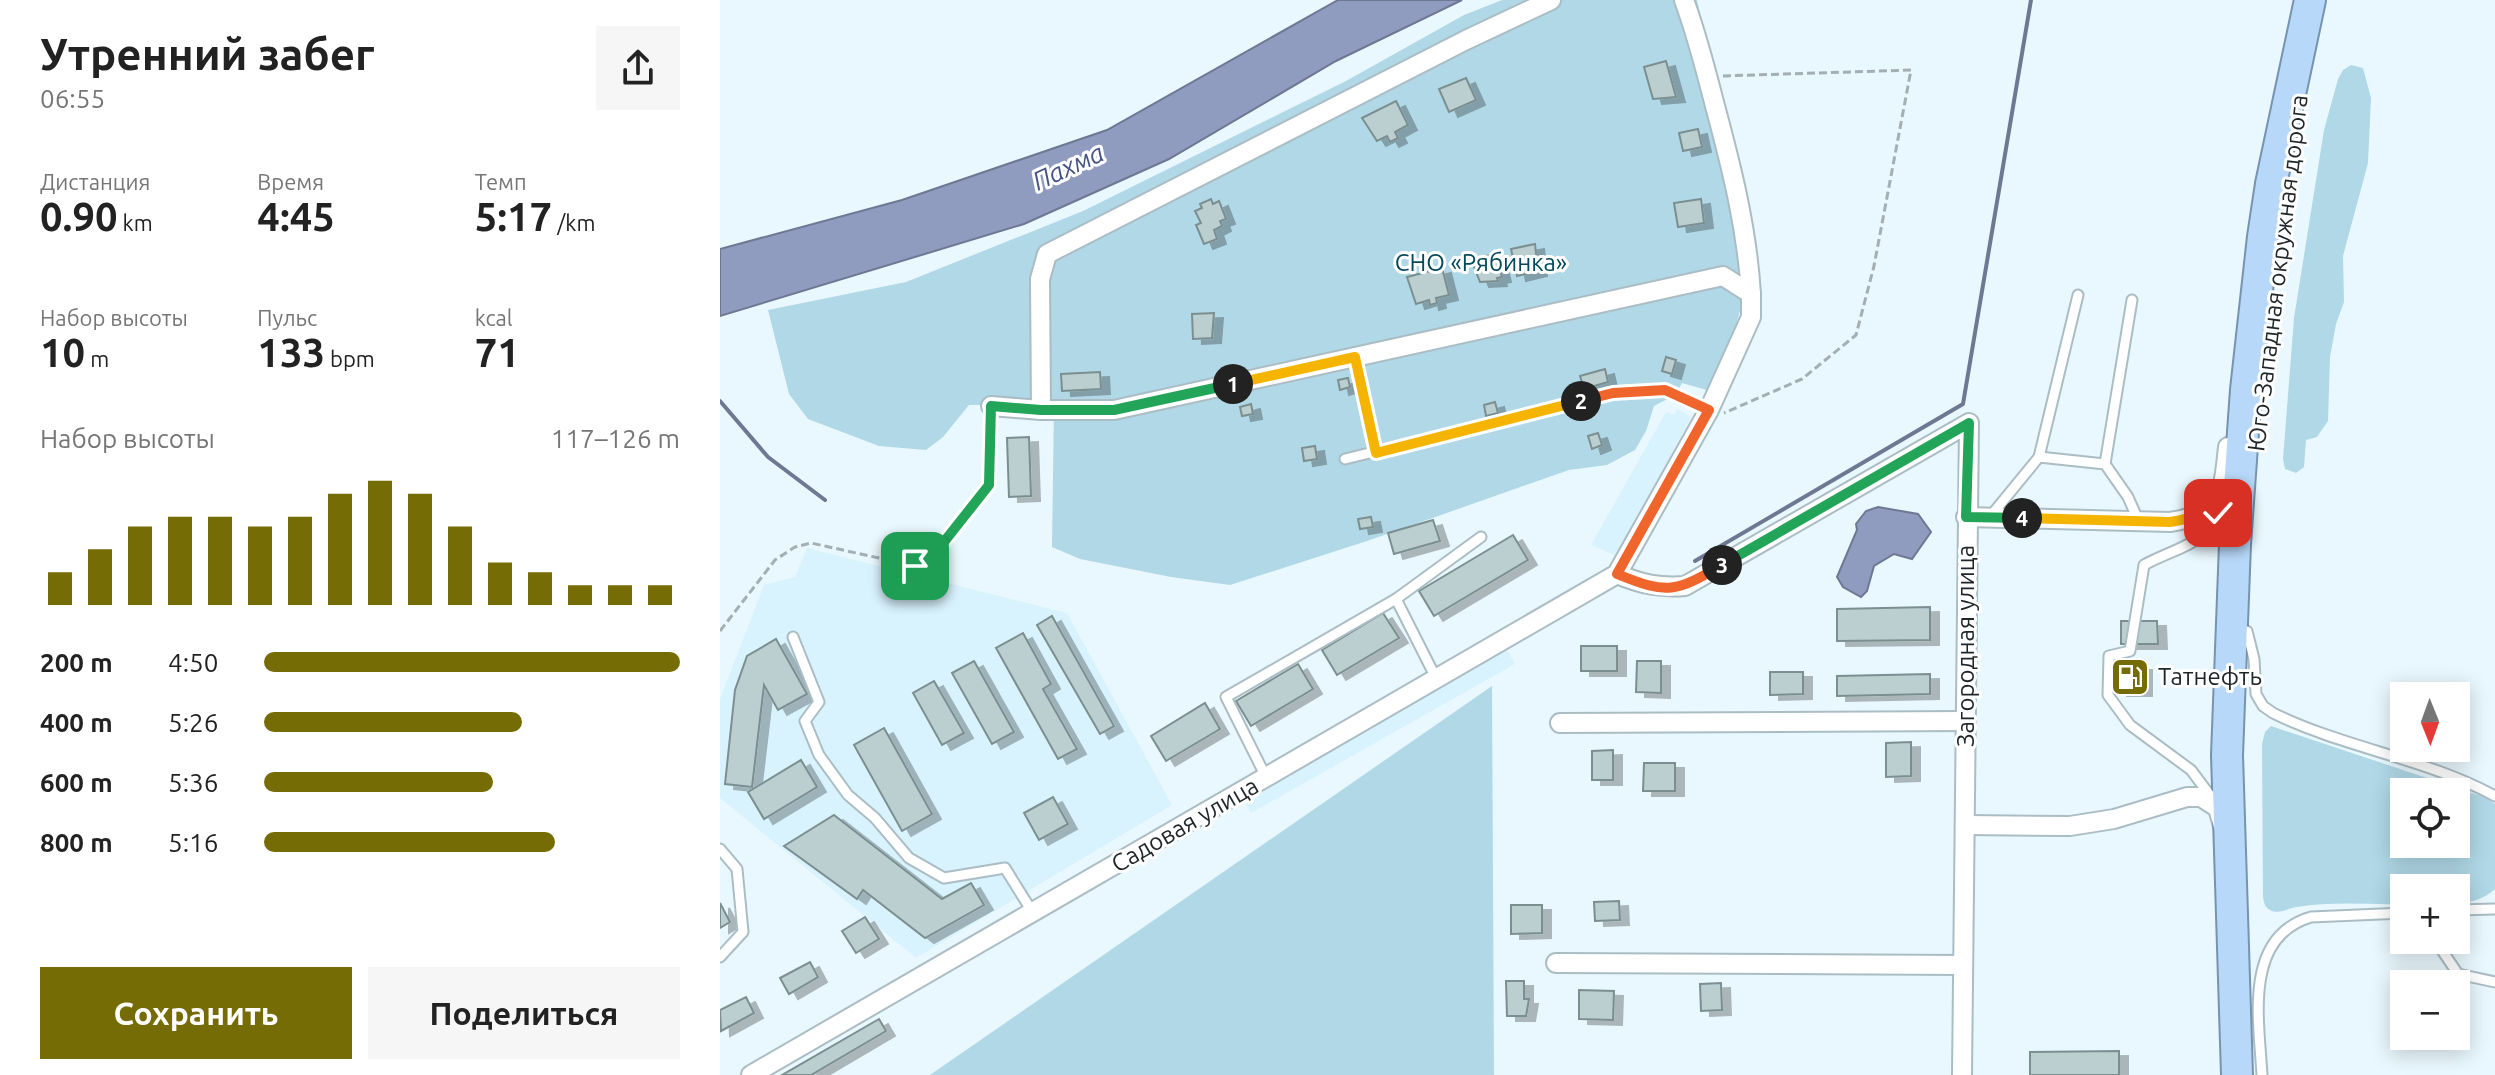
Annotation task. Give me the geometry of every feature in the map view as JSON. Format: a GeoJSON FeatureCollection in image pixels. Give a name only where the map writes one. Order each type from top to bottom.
{"type":"FeatureCollection","features":[{"type":"Feature","properties":{"kind":"highway","name":"Юго-Западная окружная дорога"},"geometry":{"type":"LineString","coordinates":[[2237,1075],[2228,843],[2228,703],[2242,443],[2261,250],[2310,0]]}},
{"type":"Feature","properties":{"kind":"highway","name":"Юго-Западная окружная дорога"},"geometry":{"type":"LineString","coordinates":[[2251,1075],[2243,774],[2254,481],[2269,312],[2288,189],[2310,0]]}},
{"type":"Feature","properties":{"kind":"street"},"geometry":{"type":"LineString","coordinates":[[1041,410],[1040,279],[1047,254],[1466,40],[1551,0]]}},
{"type":"Feature","properties":{"kind":"street"},"geometry":{"type":"LineString","coordinates":[[1617,574],[1706,416],[1751,317],[1748,245],[1742,216],[1708,80],[1684,0]]}},
{"type":"Feature","properties":{"kind":"street"},"geometry":{"type":"LineString","coordinates":[[1966,517],[2170,522],[2192,519],[2210,508],[2222,495],[2258,197],[2285,120]]}},
{"type":"Feature","properties":{"kind":"street"},"geometry":{"type":"LineString","coordinates":[[991,406],[1114,410],[1723,276],[1751,294]]}},
{"type":"Feature","properties":{"kind":"street","name":"Загородная улица"},"geometry":{"type":"LineString","coordinates":[[1617,574],[1644,585],[1665,588],[1685,586],[1969,423],[1962,1075]]}},
{"type":"Feature","properties":{"kind":"street","name":"Садовая улица"},"geometry":{"type":"LineString","coordinates":[[751,1075],[1617,574]]}},
{"type":"Feature","properties":{"kind":"street"},"geometry":{"type":"LineString","coordinates":[[1560,723],[1966,721]]}},
{"type":"Feature","properties":{"kind":"street"},"geometry":{"type":"LineString","coordinates":[[1966,825],[2070,826],[2114,819],[2187,797],[2201,797],[2218,808],[2228,843]]}},
{"type":"Feature","properties":{"kind":"street"},"geometry":{"type":"LineString","coordinates":[[1556,963],[1963,965]]}},
{"type":"Feature","properties":{"kind":"lane"},"geometry":{"type":"LineString","coordinates":[[1989,518],[2039,457],[2078,295]]}},
{"type":"Feature","properties":{"kind":"lane"},"geometry":{"type":"LineString","coordinates":[[2132,300],[2105,464],[2128,497],[2139,522]]}},
{"type":"Feature","properties":{"kind":"lane"},"geometry":{"type":"LineString","coordinates":[[1355,357],[1376,453]]}},
{"type":"Feature","properties":{"kind":"lane"},"geometry":{"type":"LineString","coordinates":[[1345,459],[1613,393],[1665,390],[1706,416]]}},
{"type":"Feature","properties":{"kind":"lane"},"geometry":{"type":"LineString","coordinates":[[989,485],[991,406]]}},
{"type":"Feature","properties":{"kind":"lane"},"geometry":{"type":"LineString","coordinates":[[2039,457],[2105,464]]}},
{"type":"Feature","properties":{"kind":"lane"},"geometry":{"type":"LineString","coordinates":[[2218,808],[2191,770],[2130,725],[2108,695],[2109,656],[2130,651],[2144,565],[2194,542],[2209,531],[2222,495]]}},
{"type":"Feature","properties":{"kind":"lane"},"geometry":{"type":"LineString","coordinates":[[1267,778],[1226,697],[1396,599],[1481,537]]}},
{"type":"Feature","properties":{"kind":"lane"},"geometry":{"type":"LineString","coordinates":[[1396,599],[1437,680]]}},
{"type":"Feature","properties":{"kind":"lane"},"geometry":{"type":"LineString","coordinates":[[2247,631],[2254,659],[2256,694],[2263,706],[2273,713],[2344,742],[2463,778],[2495,796]]}},
{"type":"Feature","properties":{"kind":"lane"},"geometry":{"type":"LineString","coordinates":[[793,637],[819,702],[805,721],[819,755],[848,795],[875,818],[909,858],[944,878],[1005,868],[1033,913]]}},
{"type":"Feature","properties":{"kind":"lane"},"geometry":{"type":"LineString","coordinates":[[720,849],[737,869],[743,932],[720,957]]}},
{"type":"Feature","properties":{"kind":"lane"},"geometry":{"type":"LineString","coordinates":[[2470,910],[2495,909]]}},
{"type":"Feature","properties":{"kind":"lane"},"geometry":{"type":"LineString","coordinates":[[2262,1075],[2260,985],[2266,953],[2277,936],[2311,917],[2390,914]]}},
{"type":"Feature","properties":{"kind":"lane"},"geometry":{"type":"LineString","coordinates":[[2444,954],[2458,974],[2495,982]]}},
{"type":"Feature","properties":{"kind":"path"},"geometry":{"type":"LineString","coordinates":[[1706,416],[1802,379],[1856,335],[1874,266],[1911,70],[1716,76],[1708,80]]}},
{"type":"Feature","properties":{"kind":"path"},"geometry":{"type":"LineString","coordinates":[[720,631],[775,560],[795,547],[811,543],[915,566],[936,552],[989,485]]}},
{"type":"Feature","properties":{"kind":"shaded area"},"geometry":{"type":"Polygon","coordinates":[[[1677,409],[1691,417],[1617,556],[1591,545],[1666,412],[1674,415],[1677,409]]]}},
{"type":"Feature","properties":{"kind":"shaded area"},"geometry":{"type":"Polygon","coordinates":[[[807,548],[1067,613],[1172,805],[916,958],[720,798],[720,699],[764,585],[795,577],[807,548]]]}},
{"type":"Feature","properties":{"kind":"shaded area"},"geometry":{"type":"Polygon","coordinates":[[[1507,650],[1515,664],[1251,813],[1244,800],[1507,650]]]}},
{"type":"Feature","properties":{"kind":"green space","name":"СНО «Рябинка»"},"geometry":{"type":"Polygon","coordinates":[[[1502,0],[1697,0],[1715,79],[1745,293],[1717,393],[1682,383],[1675,395],[1654,406],[1646,431],[1635,450],[1607,465],[1569,470],[1230,585],[1080,559],[1052,547],[1054,404],[969,405],[943,437],[926,450],[879,446],[808,419],[789,394],[768,310],[906,282],[1083,211],[1346,81],[1464,15],[1502,0]]]}},
{"type":"Feature","properties":{"kind":"green space"},"geometry":{"type":"Polygon","coordinates":[[[2351,65],[2363,68],[2371,98],[2368,163],[2343,256],[2344,302],[2330,357],[2328,421],[2317,437],[2306,440],[2304,467],[2296,473],[2285,469],[2283,459],[2294,318],[2324,130],[2338,79],[2343,70],[2351,65]]]}},
{"type":"Feature","properties":{"kind":"green space"},"geometry":{"type":"Polygon","coordinates":[[[1492,686],[1494,1075],[930,1075],[1492,686]]]}},
{"type":"Feature","properties":{"kind":"green space"},"geometry":{"type":"Polygon","coordinates":[[[2271,726],[2427,778],[2390,778],[2390,858],[2470,858],[2470,792],[2484,797],[2495,804],[2495,889],[2470,901],[2470,874],[2390,874],[2390,904],[2323,904],[2278,912],[2270,910],[2263,896],[2262,744],[2265,732],[2271,726]]]}},
{"type":"Feature","properties":{"kind":"water","name":"Пахма"},"geometry":{"type":"Polygon","coordinates":[[[1338,0],[1462,0],[1336,61],[1169,159],[1024,224],[720,316],[720,249],[902,200],[1107,130],[1338,0]]]}},
{"type":"Feature","properties":{"kind":"water"},"geometry":{"type":"Polygon","coordinates":[[[1878,507],[1918,514],[1931,532],[1912,559],[1894,554],[1874,566],[1867,591],[1861,597],[1843,587],[1837,577],[1857,530],[1856,524],[1866,511],[1878,507]]]}},
{"type":"Feature","properties":{"kind":"building"},"geometry":{"type":"Polygon","coordinates":[[[1666,61],[1676,97],[1653,99],[1644,67],[1666,61]]]}},
{"type":"Feature","properties":{"kind":"building"},"geometry":{"type":"Polygon","coordinates":[[[1466,78],[1476,100],[1449,112],[1439,89],[1466,78]]]}},
{"type":"Feature","properties":{"kind":"building"},"geometry":{"type":"Polygon","coordinates":[[[1396,101],[1408,125],[1395,132],[1398,138],[1390,142],[1387,136],[1377,141],[1362,118],[1396,101]]]}},
{"type":"Feature","properties":{"kind":"building"},"geometry":{"type":"Polygon","coordinates":[[[1698,129],[1702,147],[1683,151],[1679,133],[1698,129]]]}},
{"type":"Feature","properties":{"kind":"building"},"geometry":{"type":"Polygon","coordinates":[[[1211,199],[1213,204],[1219,201],[1226,219],[1220,221],[1222,226],[1214,230],[1217,239],[1204,244],[1196,225],[1201,223],[1195,211],[1202,208],[1200,204],[1211,199]]]}},
{"type":"Feature","properties":{"kind":"building"},"geometry":{"type":"Polygon","coordinates":[[[1701,199],[1704,223],[1678,227],[1674,203],[1701,199]]]}},
{"type":"Feature","properties":{"kind":"building"},"geometry":{"type":"Polygon","coordinates":[[[1535,244],[1538,271],[1517,276],[1511,249],[1535,244]]]}},
{"type":"Feature","properties":{"kind":"building"},"geometry":{"type":"Polygon","coordinates":[[[1496,254],[1502,277],[1497,278],[1498,281],[1480,282],[1471,259],[1496,254]]]}},
{"type":"Feature","properties":{"kind":"building"},"geometry":{"type":"Polygon","coordinates":[[[1442,268],[1449,295],[1436,298],[1437,303],[1430,305],[1429,300],[1416,304],[1407,277],[1442,268]]]}},
{"type":"Feature","properties":{"kind":"building"},"geometry":{"type":"Polygon","coordinates":[[[1214,313],[1212,338],[1193,339],[1192,314],[1214,313]]]}},
{"type":"Feature","properties":{"kind":"building"},"geometry":{"type":"Polygon","coordinates":[[[1666,357],[1676,360],[1672,374],[1662,371],[1666,357]]]}},
{"type":"Feature","properties":{"kind":"building"},"geometry":{"type":"Polygon","coordinates":[[[1605,369],[1608,382],[1584,389],[1580,376],[1605,369]]]}},
{"type":"Feature","properties":{"kind":"building"},"geometry":{"type":"Polygon","coordinates":[[[1100,372],[1101,389],[1062,391],[1061,374],[1100,372]]]}},
{"type":"Feature","properties":{"kind":"building"},"geometry":{"type":"Polygon","coordinates":[[[1348,378],[1350,387],[1340,390],[1338,380],[1348,378]]]}},
{"type":"Feature","properties":{"kind":"building"},"geometry":{"type":"Polygon","coordinates":[[[1495,402],[1498,413],[1486,416],[1484,405],[1495,402]]]}},
{"type":"Feature","properties":{"kind":"building"},"geometry":{"type":"Polygon","coordinates":[[[1251,404],[1253,414],[1242,416],[1240,407],[1251,404]]]}},
{"type":"Feature","properties":{"kind":"building"},"geometry":{"type":"Polygon","coordinates":[[[1598,433],[1602,445],[1592,449],[1588,436],[1598,433]]]}},
{"type":"Feature","properties":{"kind":"building"},"geometry":{"type":"Polygon","coordinates":[[[1029,437],[1031,496],[1009,497],[1007,438],[1029,437]]]}},
{"type":"Feature","properties":{"kind":"building"},"geometry":{"type":"Polygon","coordinates":[[[1315,446],[1317,459],[1304,461],[1302,448],[1315,446]]]}},
{"type":"Feature","properties":{"kind":"building"},"geometry":{"type":"Polygon","coordinates":[[[1371,517],[1373,527],[1360,529],[1358,519],[1371,517]]]}},
{"type":"Feature","properties":{"kind":"building"},"geometry":{"type":"Polygon","coordinates":[[[1433,520],[1440,541],[1394,554],[1388,533],[1433,520]]]}},
{"type":"Feature","properties":{"kind":"building"},"geometry":{"type":"Polygon","coordinates":[[[1513,535],[1528,560],[1434,616],[1419,591],[1513,535]]]}},
{"type":"Feature","properties":{"kind":"building"},"geometry":{"type":"Polygon","coordinates":[[[1930,607],[1930,640],[1837,641],[1837,609],[1930,607]]]}},
{"type":"Feature","properties":{"kind":"building"},"geometry":{"type":"Polygon","coordinates":[[[1383,613],[1399,638],[1337,675],[1322,650],[1383,613]]]}},
{"type":"Feature","properties":{"kind":"building"},"geometry":{"type":"Polygon","coordinates":[[[1052,616],[1114,726],[1100,734],[1037,625],[1052,616]]]}},
{"type":"Feature","properties":{"kind":"building"},"geometry":{"type":"Polygon","coordinates":[[[2121,621],[2157,621],[2158,644],[2121,644],[2121,621]]]}},
{"type":"Feature","properties":{"kind":"building"},"geometry":{"type":"Polygon","coordinates":[[[1023,633],[1051,684],[1043,689],[1077,749],[1058,759],[996,648],[1023,633]]]}},
{"type":"Feature","properties":{"kind":"building"},"geometry":{"type":"Polygon","coordinates":[[[776,639],[807,694],[778,710],[764,685],[752,787],[725,784],[735,690],[747,656],[776,639]]]}},
{"type":"Feature","properties":{"kind":"building"},"geometry":{"type":"Polygon","coordinates":[[[1581,646],[1617,646],[1617,671],[1581,671],[1581,646]]]}},
{"type":"Feature","properties":{"kind":"building"},"geometry":{"type":"Polygon","coordinates":[[[974,661],[1014,732],[992,744],[952,673],[974,661]]]}},
{"type":"Feature","properties":{"kind":"building"},"geometry":{"type":"Polygon","coordinates":[[[1637,661],[1661,661],[1661,693],[1636,692],[1637,661]]]}},
{"type":"Feature","properties":{"kind":"building"},"geometry":{"type":"Polygon","coordinates":[[[1298,664],[1313,689],[1251,726],[1236,701],[1298,664]]]}},
{"type":"Feature","properties":{"kind":"building"},"geometry":{"type":"Polygon","coordinates":[[[2118,665],[2143,665],[2143,691],[2118,691],[2118,665]]]}},
{"type":"Feature","properties":{"kind":"building"},"geometry":{"type":"Polygon","coordinates":[[[1770,672],[1803,672],[1803,694],[1770,695],[1770,672]]]}},
{"type":"Feature","properties":{"kind":"building"},"geometry":{"type":"Polygon","coordinates":[[[1930,674],[1930,694],[1837,696],[1837,676],[1930,674]]]}},
{"type":"Feature","properties":{"kind":"building"},"geometry":{"type":"Polygon","coordinates":[[[934,681],[964,733],[942,745],[913,693],[934,681]]]}},
{"type":"Feature","properties":{"kind":"building"},"geometry":{"type":"Polygon","coordinates":[[[1205,703],[1220,729],[1166,761],[1151,736],[1205,703]]]}},
{"type":"Feature","properties":{"kind":"building"},"geometry":{"type":"Polygon","coordinates":[[[884,728],[932,814],[902,831],[854,745],[884,728]]]}},
{"type":"Feature","properties":{"kind":"building"},"geometry":{"type":"Polygon","coordinates":[[[1911,742],[1911,776],[1886,777],[1886,743],[1911,742]]]}},
{"type":"Feature","properties":{"kind":"building"},"geometry":{"type":"Polygon","coordinates":[[[1613,750],[1613,780],[1592,780],[1592,751],[1613,750]]]}},
{"type":"Feature","properties":{"kind":"building"},"geometry":{"type":"Polygon","coordinates":[[[801,760],[817,787],[764,819],[748,792],[801,760]]]}},
{"type":"Feature","properties":{"kind":"building"},"geometry":{"type":"Polygon","coordinates":[[[1644,763],[1675,763],[1675,791],[1643,791],[1644,763]]]}},
{"type":"Feature","properties":{"kind":"building"},"geometry":{"type":"Polygon","coordinates":[[[1053,797],[1068,824],[1039,840],[1024,813],[1053,797]]]}},
{"type":"Feature","properties":{"kind":"building"},"geometry":{"type":"Polygon","coordinates":[[[834,815],[942,899],[971,883],[984,905],[925,938],[863,890],[857,899],[784,846],[834,815]]]}},
{"type":"Feature","properties":{"kind":"building"},"geometry":{"type":"Polygon","coordinates":[[[1619,901],[1620,920],[1595,921],[1594,902],[1619,901]]]}},
{"type":"Feature","properties":{"kind":"building"},"geometry":{"type":"Polygon","coordinates":[[[720,903],[730,922],[720,928],[720,903]]]}},
{"type":"Feature","properties":{"kind":"building"},"geometry":{"type":"Polygon","coordinates":[[[1511,905],[1542,905],[1542,933],[1511,934],[1511,905]]]}},
{"type":"Feature","properties":{"kind":"building"},"geometry":{"type":"Polygon","coordinates":[[[865,917],[879,939],[856,953],[842,931],[865,917]]]}},
{"type":"Feature","properties":{"kind":"building"},"geometry":{"type":"Polygon","coordinates":[[[810,962],[818,977],[789,994],[780,978],[810,962]]]}},
{"type":"Feature","properties":{"kind":"building"},"geometry":{"type":"Polygon","coordinates":[[[1506,981],[1524,981],[1524,999],[1529,999],[1526,1016],[1507,1016],[1506,981]]]}},
{"type":"Feature","properties":{"kind":"building"},"geometry":{"type":"Polygon","coordinates":[[[1721,983],[1722,1010],[1701,1011],[1700,984],[1721,983]]]}},
{"type":"Feature","properties":{"kind":"building"},"geometry":{"type":"Polygon","coordinates":[[[1579,990],[1614,991],[1613,1020],[1579,1019],[1579,990]]]}},
{"type":"Feature","properties":{"kind":"building"},"geometry":{"type":"Polygon","coordinates":[[[746,997],[754,1013],[721,1031],[720,1010],[746,997]]]}},
{"type":"Feature","properties":{"kind":"building"},"geometry":{"type":"Polygon","coordinates":[[[879,1019],[886,1031],[811,1075],[782,1075],[879,1019]]]}},
{"type":"Feature","properties":{"kind":"building"},"geometry":{"type":"Polygon","coordinates":[[[2119,1051],[2119,1075],[2030,1075],[2030,1052],[2119,1051]]]}},
{"type":"Feature","properties":{"kind":"waterway"},"geometry":{"type":"LineString","coordinates":[[1695,561],[1963,404],[2031,0]]}},
{"type":"Feature","properties":{"kind":"waterway"},"geometry":{"type":"LineString","coordinates":[[720,401],[768,457],[825,500]]}},
{"type":"Feature","properties":{"kind":"place","name":"Татнефть"},"geometry":{"type":"Point","coordinates":[2130,677]}},
{"type":"Feature","properties":{"kind":"route"},"geometry":{"type":"LineString","coordinates":[[915,566],[936,552],[989,485],[991,406],[1114,410],[1355,357],[1376,453],[1613,393],[1665,390],[1709,410],[1617,574],[1644,585],[1665,588],[1685,586],[1969,423],[1966,517],[2170,522],[2192,519],[2210,508],[2222,495],[2218,513]]}}]}
